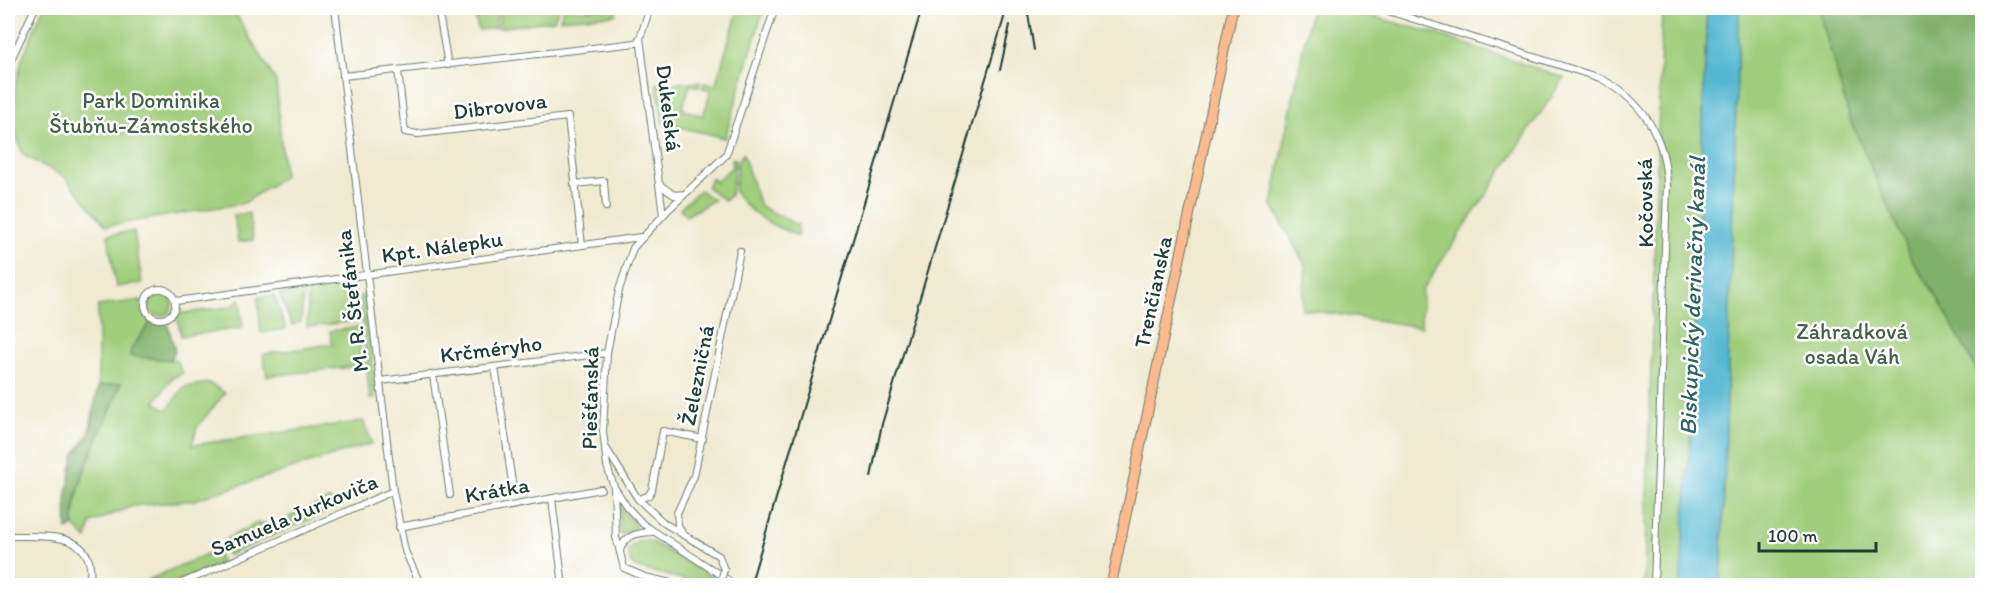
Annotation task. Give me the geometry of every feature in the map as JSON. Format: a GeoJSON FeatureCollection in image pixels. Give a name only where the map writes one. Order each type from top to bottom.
{"type":"FeatureCollection","features":[{"type":"Feature","properties":{"kind":"main road","name":"Trenčianska"},"geometry":{"type":"LineString","coordinates":[[1111,585],[1233,8]]}},
{"type":"Feature","properties":{"kind":"street"},"geometry":{"type":"LineString","coordinates":[[8,66],[35,8]]}},
{"type":"Feature","properties":{"kind":"street","name":"M. R. Štefánika"},"geometry":{"type":"LineString","coordinates":[[335,8],[393,491],[405,551],[421,585]]}},
{"type":"Feature","properties":{"kind":"street"},"geometry":{"type":"LineString","coordinates":[[438,8],[448,65]]}},
{"type":"Feature","properties":{"kind":"street","name":"Dukelská"},"geometry":{"type":"LineString","coordinates":[[650,8],[640,38],[663,215]]}},
{"type":"Feature","properties":{"kind":"street","name":"Piešťanská"},"geometry":{"type":"LineString","coordinates":[[728,580],[653,532],[627,507],[614,487],[607,466],[603,414],[607,352],[624,271],[633,248],[684,194],[726,155],[775,8]]}},
{"type":"Feature","properties":{"kind":"street","name":"Kočovská"},"geometry":{"type":"LineString","coordinates":[[1379,8],[1600,78],[1631,99],[1657,133],[1665,163],[1667,186],[1654,585]]}},
{"type":"Feature","properties":{"kind":"street","name":"Dibrovova"},"geometry":{"type":"LineString","coordinates":[[343,76],[636,43],[640,38]]}},
{"type":"Feature","properties":{"kind":"street","name":"Dibrovova"},"geometry":{"type":"LineString","coordinates":[[398,70],[405,132],[418,134],[568,117],[582,245]]}},
{"type":"Feature","properties":{"kind":"street"},"geometry":{"type":"LineString","coordinates":[[574,184],[604,181],[606,207]]}},
{"type":"Feature","properties":{"kind":"street"},"geometry":{"type":"LineString","coordinates":[[660,185],[674,195],[684,194]]}},
{"type":"Feature","properties":{"kind":"street","name":"Kpt. Nálepku"},"geometry":{"type":"LineString","coordinates":[[176,301],[368,277],[641,237]]}},
{"type":"Feature","properties":{"kind":"street","name":"Železničná"},"geometry":{"type":"LineString","coordinates":[[683,535],[677,519],[694,476],[703,439],[740,250]]}},
{"type":"Feature","properties":{"kind":"street","name":"Kpt. Nálepku"},"geometry":{"type":"LineString","coordinates":[[159,289],[170,292],[176,301],[171,314],[160,319],[148,313],[145,304],[148,294],[159,289]]}},
{"type":"Feature","properties":{"kind":"street","name":"Krčméryho"},"geometry":{"type":"LineString","coordinates":[[380,381],[607,352]]}},
{"type":"Feature","properties":{"kind":"street"},"geometry":{"type":"LineString","coordinates":[[495,367],[512,482]]}},
{"type":"Feature","properties":{"kind":"street","name":"Krátka"},"geometry":{"type":"LineString","coordinates":[[433,375],[450,495]]}},
{"type":"Feature","properties":{"kind":"street"},"geometry":{"type":"LineString","coordinates":[[638,498],[648,496],[652,490],[663,430],[703,439]]}},
{"type":"Feature","properties":{"kind":"street"},"geometry":{"type":"LineString","coordinates":[[605,447],[638,498],[664,523],[719,556],[724,570],[720,585]]}},
{"type":"Feature","properties":{"kind":"street"},"geometry":{"type":"LineString","coordinates":[[614,487],[616,537],[621,562],[629,572],[684,585]]}},
{"type":"Feature","properties":{"kind":"street","name":"Krátka"},"geometry":{"type":"LineString","coordinates":[[399,527],[601,489]]}},
{"type":"Feature","properties":{"kind":"street","name":"Samuela Jurkoviča"},"geometry":{"type":"LineString","coordinates":[[175,585],[393,491]]}},
{"type":"Feature","properties":{"kind":"street"},"geometry":{"type":"LineString","coordinates":[[552,499],[563,585]]}},
{"type":"Feature","properties":{"kind":"street"},"geometry":{"type":"LineString","coordinates":[[620,552],[624,542],[633,535],[653,532]]}},
{"type":"Feature","properties":{"kind":"street"},"geometry":{"type":"LineString","coordinates":[[8,536],[61,538],[76,542],[87,553],[91,574],[89,585]]}},
{"type":"Feature","properties":{"kind":"green space","name":"Park Dominika Štubňu-Zámostského"},"geometry":{"type":"Polygon","coordinates":[[[43,8],[232,8],[276,81],[284,176],[244,203],[106,226],[65,177],[23,155],[9,113],[22,59],[43,8]]]}},
{"type":"Feature","properties":{"kind":"green space"},"geometry":{"type":"Polygon","coordinates":[[[473,8],[499,8],[495,28],[478,30],[473,8]]]}},
{"type":"Feature","properties":{"kind":"green space"},"geometry":{"type":"Polygon","coordinates":[[[502,8],[559,8],[554,20],[498,28],[502,8]]]}},
{"type":"Feature","properties":{"kind":"green space"},"geometry":{"type":"Polygon","coordinates":[[[564,8],[583,10],[617,8],[615,15],[560,19],[564,8]]]}},
{"type":"Feature","properties":{"kind":"green space"},"geometry":{"type":"Polygon","coordinates":[[[739,8],[764,8],[725,138],[663,123],[657,84],[700,82],[699,87],[690,85],[682,109],[703,116],[711,91],[702,88],[704,83],[715,86],[739,8]]]}},
{"type":"Feature","properties":{"kind":"green space"},"geometry":{"type":"Polygon","coordinates":[[[1311,8],[1342,8],[1437,34],[1564,78],[1422,290],[1421,327],[1302,309],[1306,267],[1272,205],[1311,8]]]}},
{"type":"Feature","properties":{"kind":"green space"},"geometry":{"type":"Polygon","coordinates":[[[1662,8],[1707,8],[1691,429],[1680,585],[1644,586],[1662,8]]]}},
{"type":"Feature","properties":{"kind":"green space","name":"Záhradková osada Váh"},"geometry":{"type":"Polygon","coordinates":[[[1739,8],[1818,8],[1850,119],[1911,258],[1936,295],[1982,380],[1982,585],[1721,586],[1739,8]]]}},
{"type":"Feature","properties":{"kind":"green space"},"geometry":{"type":"Polygon","coordinates":[[[1818,8],[1982,8],[1982,380],[1936,295],[1911,258],[1850,119],[1818,8]]]}},
{"type":"Feature","properties":{"kind":"green space"},"geometry":{"type":"Polygon","coordinates":[[[743,154],[760,206],[798,225],[798,236],[754,213],[734,191],[738,161],[743,154]]]}},
{"type":"Feature","properties":{"kind":"green space"},"geometry":{"type":"Polygon","coordinates":[[[732,158],[736,159],[730,196],[724,200],[707,187],[711,178],[715,182],[732,167],[732,158]]]}},
{"type":"Feature","properties":{"kind":"green space"},"geometry":{"type":"Polygon","coordinates":[[[700,190],[714,200],[686,216],[680,208],[700,190]]]}},
{"type":"Feature","properties":{"kind":"green space"},"geometry":{"type":"Polygon","coordinates":[[[249,213],[253,240],[238,242],[234,215],[249,213]]]}},
{"type":"Feature","properties":{"kind":"green space"},"geometry":{"type":"Polygon","coordinates":[[[134,231],[142,283],[116,287],[108,235],[134,231]]]}},
{"type":"Feature","properties":{"kind":"green space"},"geometry":{"type":"Polygon","coordinates":[[[353,284],[358,321],[307,327],[308,290],[353,284]]]}},
{"type":"Feature","properties":{"kind":"green space"},"geometry":{"type":"Polygon","coordinates":[[[304,291],[301,322],[292,325],[279,294],[304,291]]]}},
{"type":"Feature","properties":{"kind":"green space"},"geometry":{"type":"Polygon","coordinates":[[[160,292],[168,296],[172,304],[168,312],[160,316],[152,312],[148,304],[152,296],[160,292]]]}},
{"type":"Feature","properties":{"kind":"green space"},"geometry":{"type":"Polygon","coordinates":[[[274,295],[286,329],[261,333],[258,297],[274,295]]]}},
{"type":"Feature","properties":{"kind":"green space"},"geometry":{"type":"Polygon","coordinates":[[[365,295],[376,395],[374,399],[370,399],[360,296],[365,295]]]}},
{"type":"Feature","properties":{"kind":"green space"},"geometry":{"type":"Polygon","coordinates":[[[240,299],[243,328],[181,336],[177,314],[231,307],[240,299]]]}},
{"type":"Feature","properties":{"kind":"green space"},"geometry":{"type":"Polygon","coordinates":[[[141,300],[141,310],[150,323],[131,349],[130,356],[176,360],[183,373],[172,378],[155,402],[167,410],[184,387],[209,383],[225,393],[197,427],[192,445],[363,421],[372,443],[194,500],[133,506],[91,523],[87,539],[74,526],[75,507],[85,471],[121,384],[98,387],[98,306],[141,300]]]}},
{"type":"Feature","properties":{"kind":"green space"},"geometry":{"type":"Polygon","coordinates":[[[150,323],[168,325],[175,351],[170,360],[130,356],[131,349],[150,323]]]}},
{"type":"Feature","properties":{"kind":"green space"},"geometry":{"type":"Polygon","coordinates":[[[358,327],[361,366],[267,376],[263,356],[265,354],[332,344],[330,331],[358,327]]]}},
{"type":"Feature","properties":{"kind":"green space"},"geometry":{"type":"Polygon","coordinates":[[[121,383],[78,490],[74,526],[67,530],[66,499],[74,455],[89,434],[98,387],[121,383]]]}},
{"type":"Feature","properties":{"kind":"green space"},"geometry":{"type":"Polygon","coordinates":[[[328,500],[335,502],[338,507],[228,555],[224,548],[226,539],[258,523],[260,525],[265,523],[271,534],[292,525],[289,517],[328,500]]]}},
{"type":"Feature","properties":{"kind":"green space"},"geometry":{"type":"Polygon","coordinates":[[[619,505],[636,527],[620,535],[619,505]]]}},
{"type":"Feature","properties":{"kind":"green space"},"geometry":{"type":"Polygon","coordinates":[[[640,540],[652,542],[714,578],[707,582],[699,580],[698,583],[637,568],[631,564],[628,549],[640,540]]]}},
{"type":"Feature","properties":{"kind":"green space"},"geometry":{"type":"Polygon","coordinates":[[[216,550],[222,563],[170,585],[145,585],[143,582],[216,550]]]}},
{"type":"Feature","properties":{"kind":"water"},"geometry":{"type":"Polygon","coordinates":[[[1707,8],[1739,8],[1721,585],[1680,586],[1691,429],[1707,8]]]}},
{"type":"Feature","properties":{"kind":"tunnel"},"geometry":{"type":"LineString","coordinates":[[728,580],[736,586]]}},
{"type":"Feature","properties":{"kind":"railway"},"geometry":{"type":"LineString","coordinates":[[750,586],[922,8]]}},
{"type":"Feature","properties":{"kind":"railway"},"geometry":{"type":"LineString","coordinates":[[871,477],[882,424],[1007,8]]}},
{"type":"Feature","properties":{"kind":"railway"},"geometry":{"type":"LineString","coordinates":[[1027,8],[1034,50]]}},
{"type":"Feature","properties":{"kind":"railway"},"geometry":{"type":"LineString","coordinates":[[1000,70],[1010,25]]}},
{"type":"Feature","properties":{"kind":"water label","name":"Biskupický derivačný kanál"},"geometry":{"type":"Point","coordinates":[1692,296]}}]}
